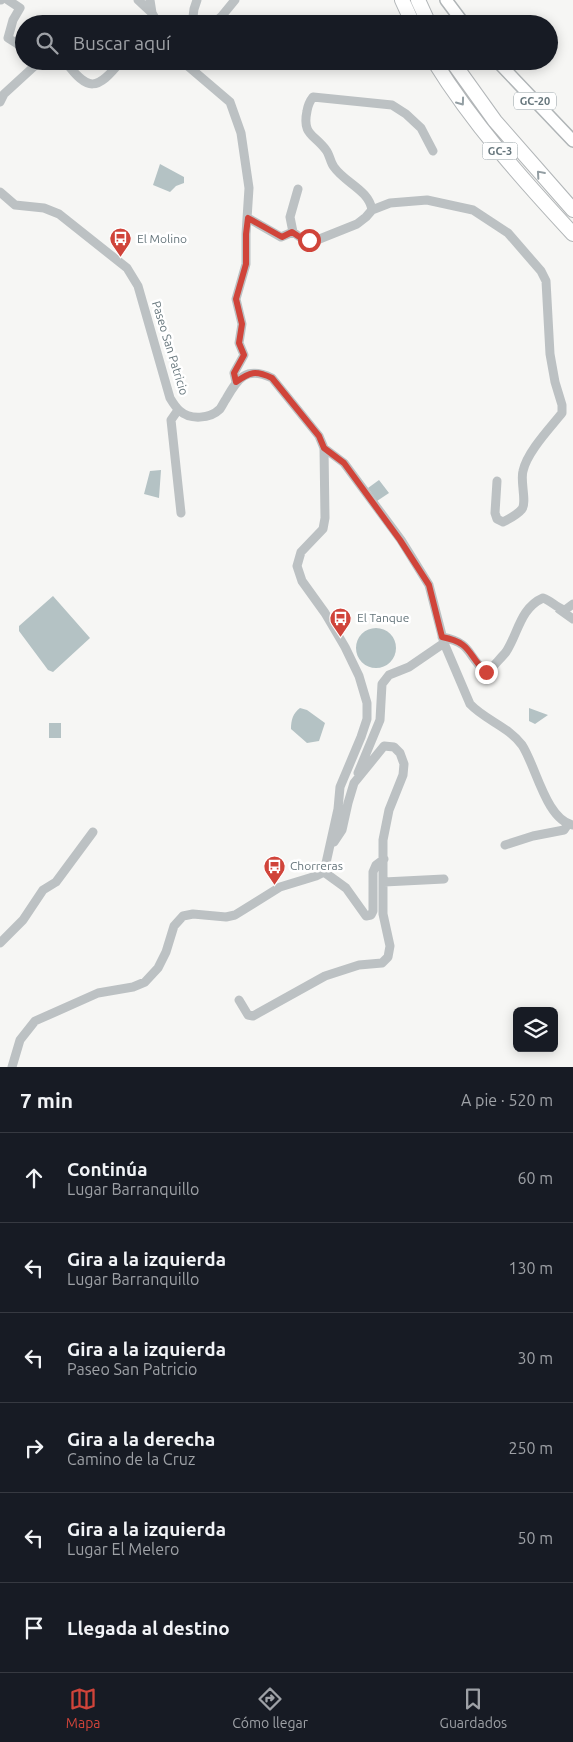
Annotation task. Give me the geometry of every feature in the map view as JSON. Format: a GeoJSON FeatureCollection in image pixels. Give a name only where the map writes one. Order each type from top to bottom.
{"type":"FeatureCollection","features":[{"type":"Feature","properties":{"kind":"highway"},"geometry":{"type":"LineString","coordinates":[[402,0],[409,15]]}},
{"type":"Feature","properties":{"kind":"highway"},"geometry":{"type":"LineString","coordinates":[[418,0],[426,15]]}},
{"type":"Feature","properties":{"kind":"highway","name":"GC-3"},"geometry":{"type":"LineString","coordinates":[[440,70],[483,132],[573,234]]}},
{"type":"Feature","properties":{"kind":"highway","name":"GC-3"},"geometry":{"type":"LineString","coordinates":[[458,70],[495,121],[573,210]]}},
{"type":"Feature","properties":{"kind":"main road"},"geometry":{"type":"LineString","coordinates":[[446,0],[457,15]]}},
{"type":"Feature","properties":{"kind":"main road","name":"GC-20"},"geometry":{"type":"LineString","coordinates":[[506,70],[573,141]]}},
{"type":"Feature","properties":{"kind":"street"},"geometry":{"type":"LineString","coordinates":[[8,0],[20,8],[16,15]]}},
{"type":"Feature","properties":{"kind":"street"},"geometry":{"type":"LineString","coordinates":[[138,0],[152,13]]}},
{"type":"Feature","properties":{"kind":"street"},"geometry":{"type":"LineString","coordinates":[[150,0],[152,13]]}},
{"type":"Feature","properties":{"kind":"street"},"geometry":{"type":"LineString","coordinates":[[193,15],[197,0]]}},
{"type":"Feature","properties":{"kind":"street"},"geometry":{"type":"LineString","coordinates":[[223,15],[235,0]]}},
{"type":"Feature","properties":{"kind":"street"},"geometry":{"type":"LineString","coordinates":[[4,39],[15,17]]}},
{"type":"Feature","properties":{"kind":"street"},"geometry":{"type":"LineString","coordinates":[[1,96],[30,70]]}},
{"type":"Feature","properties":{"kind":"street"},"geometry":{"type":"LineString","coordinates":[[72,70],[77,77],[88,84],[99,84],[114,70]]}},
{"type":"Feature","properties":{"kind":"street","name":"Paseo San Patricio"},"geometry":{"type":"LineString","coordinates":[[0,192],[16,205],[44,208],[59,214],[127,268],[138,286],[170,398],[183,414],[197,417],[209,416],[220,409],[236,382],[234,373],[244,355],[239,343],[242,324],[236,299],[246,264],[249,188],[241,133],[230,102],[193,70]]}},
{"type":"Feature","properties":{"kind":"street"},"geometry":{"type":"LineString","coordinates":[[372,210],[371,202],[368,198],[344,178],[334,167],[326,150],[310,136],[305,122],[309,102],[314,97],[392,105],[406,114],[421,128],[433,151]]}},
{"type":"Feature","properties":{"kind":"street"},"geometry":{"type":"LineString","coordinates":[[298,189],[290,217],[292,232],[301,238],[317,240],[356,224],[372,210],[390,203],[427,200],[473,210],[508,233],[541,271],[546,281],[550,354],[555,382],[562,405],[562,413],[528,458],[523,470],[524,504],[522,509],[503,522],[497,519],[495,513],[496,481]]}},
{"type":"Feature","properties":{"kind":"street"},"geometry":{"type":"LineString","coordinates":[[248,218],[282,237],[292,232]]}},
{"type":"Feature","properties":{"kind":"street"},"geometry":{"type":"LineString","coordinates":[[12,1067],[20,1040],[35,1022],[98,993],[133,987],[145,982],[158,968],[166,952],[174,926],[183,916],[193,914],[226,917],[235,915],[275,889],[324,872],[338,809],[340,787],[362,737],[367,719],[367,702],[359,676],[345,647],[325,612],[302,581],[297,566],[302,552],[323,529],[326,518],[324,448],[319,436],[272,378],[260,373],[248,373],[236,382]]}},
{"type":"Feature","properties":{"kind":"street"},"geometry":{"type":"LineString","coordinates":[[178,410],[171,420],[181,513]]}},
{"type":"Feature","properties":{"kind":"street"},"geometry":{"type":"LineString","coordinates":[[324,448],[344,463],[400,540],[429,585],[443,640],[470,704],[521,744],[551,807],[556,814],[571,825],[564,830],[532,836],[505,845]]}},
{"type":"Feature","properties":{"kind":"street"},"geometry":{"type":"LineString","coordinates":[[331,846],[342,830],[354,783],[380,720],[382,684],[389,675],[409,666],[443,640],[455,640],[464,644],[486,672],[490,670],[506,651],[518,624],[534,602],[543,598],[573,619]]}},
{"type":"Feature","properties":{"kind":"street"},"geometry":{"type":"LineString","coordinates":[[559,609],[565,610],[573,604]]}},
{"type":"Feature","properties":{"kind":"street"},"geometry":{"type":"LineString","coordinates":[[239,1000],[248,1014],[253,1016],[325,976],[358,965],[382,963],[388,957],[390,946],[383,914],[383,840],[389,810],[403,775],[404,764],[400,753],[394,747],[384,746],[354,783]]}},
{"type":"Feature","properties":{"kind":"street"},"geometry":{"type":"LineString","coordinates":[[0,943],[23,920],[43,890],[56,882],[93,832]]}},
{"type":"Feature","properties":{"kind":"street"},"geometry":{"type":"LineString","coordinates":[[324,872],[346,888],[366,916],[371,915],[373,911],[373,872],[376,865],[384,860]]}},
{"type":"Feature","properties":{"kind":"street"},"geometry":{"type":"LineString","coordinates":[[384,882],[444,879]]}},
{"type":"Feature","properties":{"kind":"shaded area"},"geometry":{"type":"Polygon","coordinates":[[[160,164],[184,177],[184,183],[176,186],[170,192],[153,185],[160,164]]]}},
{"type":"Feature","properties":{"kind":"shaded area"},"geometry":{"type":"Polygon","coordinates":[[[161,470],[159,498],[144,494],[150,471],[161,470]]]}},
{"type":"Feature","properties":{"kind":"shaded area"},"geometry":{"type":"Polygon","coordinates":[[[379,480],[389,493],[377,501],[368,488],[379,480]]]}},
{"type":"Feature","properties":{"kind":"shaded area"},"geometry":{"type":"Polygon","coordinates":[[[53,596],[90,638],[53,672],[48,670],[19,631],[19,626],[53,596]]]}},
{"type":"Feature","properties":{"kind":"shaded area"},"geometry":{"type":"Polygon","coordinates":[[[376,628],[390,634],[396,648],[390,662],[376,668],[362,662],[356,648],[362,634],[376,628]]]}},
{"type":"Feature","properties":{"kind":"shaded area"},"geometry":{"type":"Polygon","coordinates":[[[300,708],[307,710],[325,723],[319,741],[307,743],[291,729],[293,717],[300,708]]]}},
{"type":"Feature","properties":{"kind":"shaded area"},"geometry":{"type":"Polygon","coordinates":[[[529,708],[548,715],[535,724],[529,721],[529,708]]]}},
{"type":"Feature","properties":{"kind":"shaded area"},"geometry":{"type":"Polygon","coordinates":[[[49,723],[61,723],[61,738],[49,738],[49,723]]]}},
{"type":"Feature","properties":{"kind":"place","name":"El Molino"},"geometry":{"type":"Point","coordinates":[121,258]}},
{"type":"Feature","properties":{"kind":"place","name":"El Tanque"},"geometry":{"type":"Point","coordinates":[341,637]}},
{"type":"Feature","properties":{"kind":"place","name":"Chorreras"},"geometry":{"type":"Point","coordinates":[274,885]}},
{"type":"Feature","properties":{"kind":"route"},"geometry":{"type":"LineString","coordinates":[[309,240],[301,238],[292,232],[282,237],[257,225],[248,218],[244,278],[236,299],[242,324],[239,343],[244,355],[234,373],[236,382],[248,373],[260,373],[272,378],[319,436],[324,448],[344,463],[400,540],[429,585],[442,637],[464,644],[486,672]]}}]}
